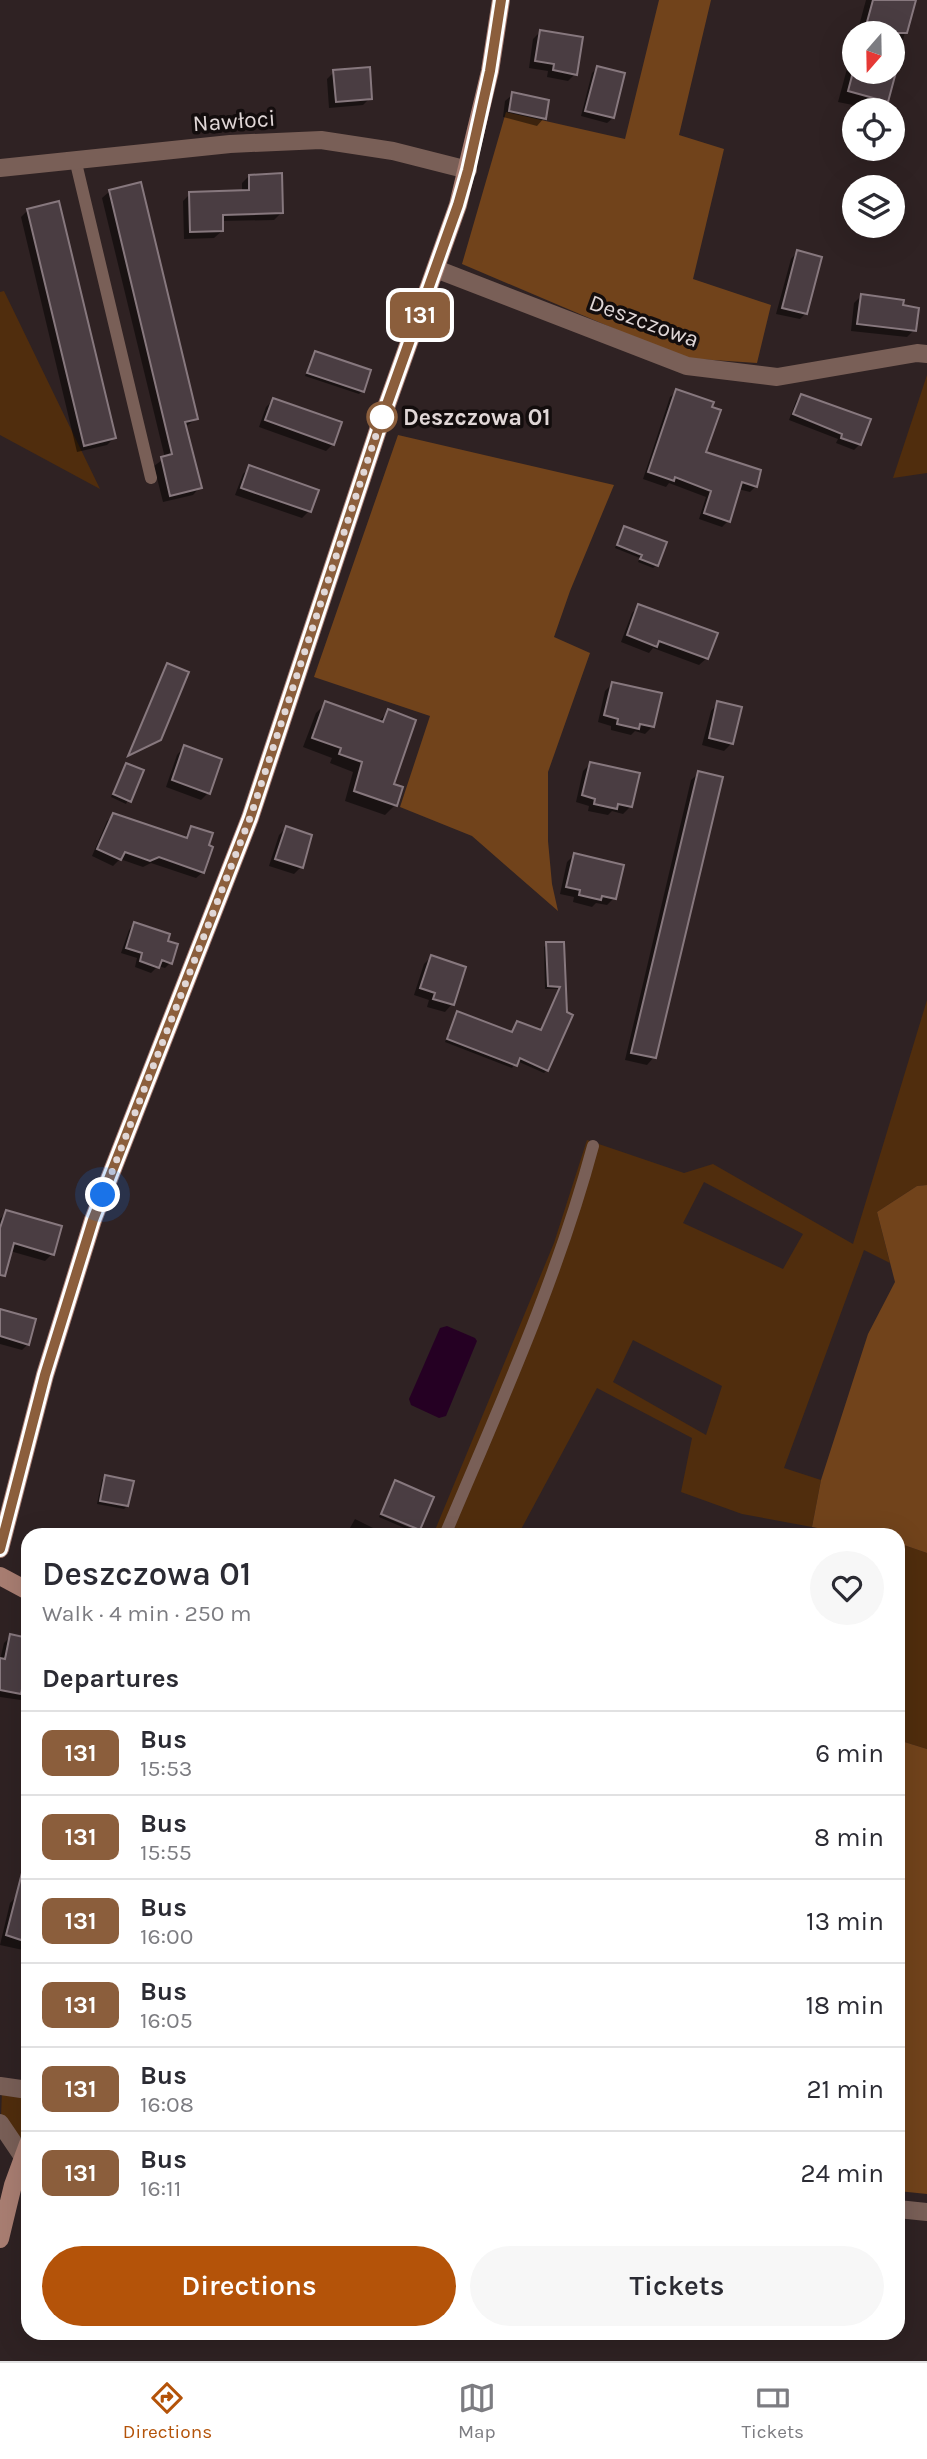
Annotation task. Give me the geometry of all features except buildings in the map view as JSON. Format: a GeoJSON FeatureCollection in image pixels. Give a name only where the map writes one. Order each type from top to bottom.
{"type":"FeatureCollection","features":[{"type":"Feature","properties":{"kind":"street"},"geometry":{"type":"LineString","coordinates":[[0,1549],[45,1375],[93,1220],[250,818],[380,424],[436,269],[468,170],[490,71],[501,0]]}},
{"type":"Feature","properties":{"kind":"street","name":"Nawłoci"},"geometry":{"type":"LineString","coordinates":[[0,167],[230,144],[321,140],[393,151],[468,170]]}},
{"type":"Feature","properties":{"kind":"street","name":"Deszczowa"},"geometry":{"type":"LineString","coordinates":[[436,269],[687,366],[777,377],[917,352],[927,354]]}},
{"type":"Feature","properties":{"kind":"street"},"geometry":{"type":"LineString","coordinates":[[0,1576],[21,1587]]}},
{"type":"Feature","properties":{"kind":"street"},"geometry":{"type":"LineString","coordinates":[[0,2086],[21,2089]]}},
{"type":"Feature","properties":{"kind":"street"},"geometry":{"type":"LineString","coordinates":[[0,2123],[21,2147]]}},
{"type":"Feature","properties":{"kind":"street"},"geometry":{"type":"LineString","coordinates":[[0,2239],[21,2162]]}},
{"type":"Feature","properties":{"kind":"street"},"geometry":{"type":"LineString","coordinates":[[905,2210],[927,2212]]}},
{"type":"Feature","properties":{"kind":"lane"},"geometry":{"type":"LineString","coordinates":[[75,159],[151,478]]}},
{"type":"Feature","properties":{"kind":"lane"},"geometry":{"type":"LineString","coordinates":[[448,1528],[555,1272],[576,1210],[593,1146]]}},
{"type":"Feature","properties":{"kind":"shaded area"},"geometry":{"type":"Polygon","coordinates":[[[659,0],[711,0],[679,135],[724,149],[693,279],[771,305],[757,363],[683,358],[462,264],[506,112],[625,139],[659,0]]]}},
{"type":"Feature","properties":{"kind":"shaded area"},"geometry":{"type":"Polygon","coordinates":[[[4,291],[100,489],[0,435],[0,292],[4,291]]]}},
{"type":"Feature","properties":{"kind":"shaded area"},"geometry":{"type":"Polygon","coordinates":[[[927,375],[927,473],[893,478],[927,375]]]}},
{"type":"Feature","properties":{"kind":"shaded area"},"geometry":{"type":"Polygon","coordinates":[[[398,435],[614,485],[554,637],[590,653],[548,772],[548,841],[552,884],[558,911],[472,836],[400,807],[430,716],[314,677],[398,435]]]}},
{"type":"Feature","properties":{"kind":"shaded area"},"geometry":{"type":"Polygon","coordinates":[[[927,1000],[927,1185],[917,1186],[877,1212],[890,1263],[864,1250],[784,1468],[821,1480],[812,1527],[742,1514],[681,1492],[692,1438],[597,1388],[522,1528],[436,1528],[554,1243],[587,1140],[684,1173],[713,1164],[853,1244],[927,1000]],[[704,1182],[683,1223],[783,1269],[803,1234],[704,1182]],[[633,1340],[613,1382],[706,1435],[722,1386],[633,1340]]]}},
{"type":"Feature","properties":{"kind":"shaded area"},"geometry":{"type":"Polygon","coordinates":[[[927,1185],[927,1553],[905,1545],[905,1528],[812,1527],[821,1480],[868,1334],[895,1282],[877,1212],[917,1186],[927,1185]]]}},
{"type":"Feature","properties":{"kind":"shaded area"},"geometry":{"type":"Polygon","coordinates":[[[447,1326],[477,1341],[446,1416],[439,1418],[411,1405],[409,1399],[440,1328],[447,1326]]]}},
{"type":"Feature","properties":{"kind":"shaded area"},"geometry":{"type":"Polygon","coordinates":[[[905,1545],[927,1553],[927,1749],[905,1742],[905,1545]]]}},
{"type":"Feature","properties":{"kind":"shaded area"},"geometry":{"type":"Polygon","coordinates":[[[905,1742],[927,1749],[927,2194],[905,2192],[905,1742]]]}},
{"type":"Feature","properties":{"kind":"shaded area"},"geometry":{"type":"Polygon","coordinates":[[[2,2091],[21,2095],[21,2139],[1,2116],[2,2091]]]}},
{"type":"Feature","properties":{"kind":"bus line","name":"131"},"geometry":{"type":"LineString","coordinates":[[0,1549],[45,1375],[93,1220],[250,818],[380,424],[458,205],[490,71],[501,0]]}},
{"type":"Feature","properties":{"kind":"place","name":"Deszczowa 01"},"geometry":{"type":"Point","coordinates":[382,417]}},
{"type":"Feature","properties":{"kind":"route"},"geometry":{"type":"LineString","coordinates":[[103,1195],[250,818],[382,417]]}}]}
